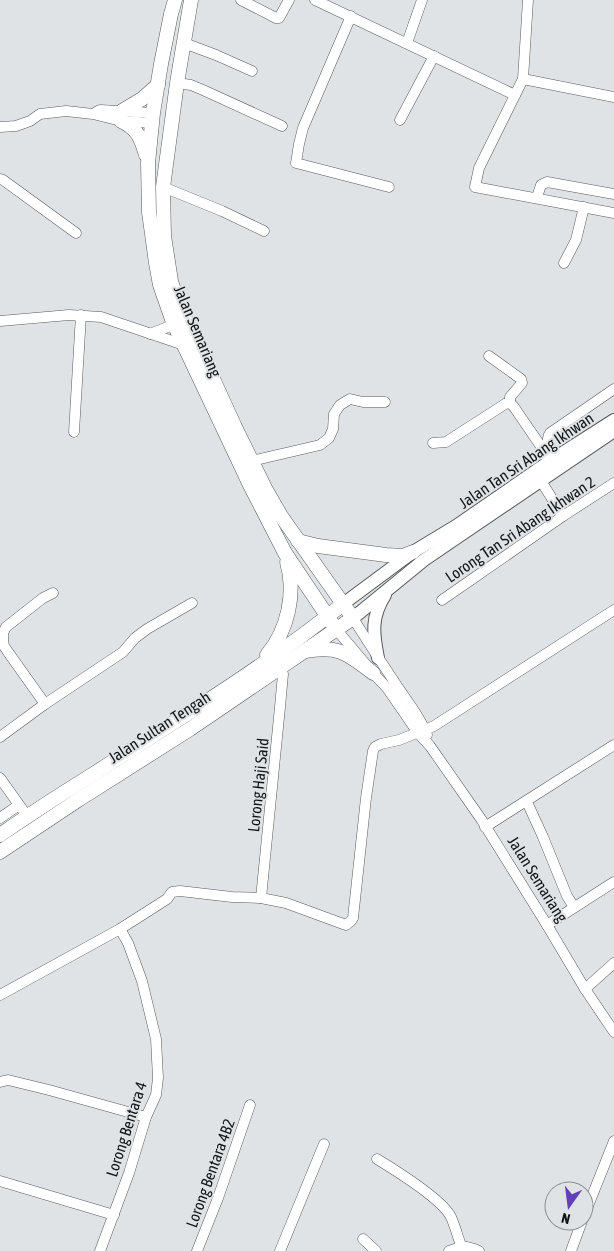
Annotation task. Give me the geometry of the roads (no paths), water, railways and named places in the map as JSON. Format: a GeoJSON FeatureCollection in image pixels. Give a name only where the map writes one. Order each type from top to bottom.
{"type":"FeatureCollection","features":[{"type":"Feature","properties":{"kind":"main road","name":"Jalan Semariang"},"geometry":{"type":"LineString","coordinates":[[175,0],[170,14],[158,85],[148,163],[149,212],[160,284],[173,322],[184,346],[232,450],[284,553],[336,629]]}},
{"type":"Feature","properties":{"kind":"main road","name":"Jalan Semariang"},"geometry":{"type":"LineString","coordinates":[[191,0],[177,83],[163,187],[162,212],[164,236],[171,281],[176,300],[251,461],[281,516],[353,618]]}},
{"type":"Feature","properties":{"kind":"main road"},"geometry":{"type":"LineString","coordinates":[[153,118],[163,115],[172,61],[183,45]]}},
{"type":"Feature","properties":{"kind":"main road"},"geometry":{"type":"LineString","coordinates":[[148,163],[142,139],[122,116],[158,85]]}},
{"type":"Feature","properties":{"kind":"main road"},"geometry":{"type":"LineString","coordinates":[[298,540],[318,546],[377,554],[403,556],[413,552]]}},
{"type":"Feature","properties":{"kind":"main road"},"geometry":{"type":"LineString","coordinates":[[255,668],[280,638],[286,618],[291,585],[290,572],[284,553]]}},
{"type":"Feature","properties":{"kind":"main road","name":"Jalan Sultan Tengah"},"geometry":{"type":"LineString","coordinates":[[0,835],[23,811],[186,715],[343,604]]}},
{"type":"Feature","properties":{"kind":"main road","name":"Jalan Sultan Tengah"},"geometry":{"type":"LineString","coordinates":[[0,852],[190,729],[353,618]]}},
{"type":"Feature","properties":{"kind":"main road"},"geometry":{"type":"LineString","coordinates":[[301,652],[321,648],[345,653],[373,673]]}},
{"type":"Feature","properties":{"kind":"street"},"geometry":{"type":"LineString","coordinates":[[241,0],[279,18],[289,0]]}},
{"type":"Feature","properties":{"kind":"street"},"geometry":{"type":"LineString","coordinates":[[407,43],[422,0]]}},
{"type":"Feature","properties":{"kind":"street"},"geometry":{"type":"LineString","coordinates":[[528,0],[523,79],[480,168],[475,187],[614,212]]}},
{"type":"Feature","properties":{"kind":"street"},"geometry":{"type":"LineString","coordinates":[[319,1],[515,95]]}},
{"type":"Feature","properties":{"kind":"street"},"geometry":{"type":"LineString","coordinates":[[351,16],[303,128],[296,163],[389,187]]}},
{"type":"Feature","properties":{"kind":"street"},"geometry":{"type":"LineString","coordinates":[[183,45],[216,55],[252,71]]}},
{"type":"Feature","properties":{"kind":"street"},"geometry":{"type":"LineString","coordinates":[[400,120],[434,56]]}},
{"type":"Feature","properties":{"kind":"street"},"geometry":{"type":"LineString","coordinates":[[523,79],[614,97]]}},
{"type":"Feature","properties":{"kind":"street"},"geometry":{"type":"LineString","coordinates":[[177,83],[191,85],[282,126]]}},
{"type":"Feature","properties":{"kind":"street"},"geometry":{"type":"LineString","coordinates":[[0,127],[16,126],[30,121],[40,114],[66,111],[153,118]]}},
{"type":"Feature","properties":{"kind":"street"},"geometry":{"type":"LineString","coordinates":[[0,179],[76,233]]}},
{"type":"Feature","properties":{"kind":"street"},"geometry":{"type":"LineString","coordinates":[[537,198],[541,185],[547,182],[614,194]]}},
{"type":"Feature","properties":{"kind":"street"},"geometry":{"type":"LineString","coordinates":[[163,187],[214,207],[264,231]]}},
{"type":"Feature","properties":{"kind":"street"},"geometry":{"type":"LineString","coordinates":[[564,263],[576,240],[584,207]]}},
{"type":"Feature","properties":{"kind":"street"},"geometry":{"type":"LineString","coordinates":[[1,318],[81,314],[100,317],[184,346]]}},
{"type":"Feature","properties":{"kind":"street"},"geometry":{"type":"LineString","coordinates":[[74,432],[81,314]]}},
{"type":"Feature","properties":{"kind":"street"},"geometry":{"type":"LineString","coordinates":[[150,334],[170,326],[173,322]]}},
{"type":"Feature","properties":{"kind":"street"},"geometry":{"type":"LineString","coordinates":[[489,356],[521,379],[522,383],[510,397],[510,404]]}},
{"type":"Feature","properties":{"kind":"street"},"geometry":{"type":"LineString","coordinates":[[552,460],[547,440],[550,432],[614,389]]}},
{"type":"Feature","properties":{"kind":"street"},"geometry":{"type":"LineString","coordinates":[[251,461],[320,445],[329,438],[333,429],[334,414],[340,405],[350,399],[363,402],[385,402]]}},
{"type":"Feature","properties":{"kind":"street"},"geometry":{"type":"LineString","coordinates":[[433,443],[446,442],[505,404],[510,404],[552,460]]}},
{"type":"Feature","properties":{"kind":"street","name":"Jalan Tan Sri Abang Ikhwan"},"geometry":{"type":"LineString","coordinates":[[460,529],[552,460],[614,420]]}},
{"type":"Feature","properties":{"kind":"street","name":"Jalan Tan Sri Abang Ikhwan"},"geometry":{"type":"LineString","coordinates":[[460,529],[542,481],[614,431]]}},
{"type":"Feature","properties":{"kind":"street"},"geometry":{"type":"LineString","coordinates":[[542,481],[563,516]]}},
{"type":"Feature","properties":{"kind":"street","name":"Lorong Tan Sri Abang Ikhwan 2"},"geometry":{"type":"LineString","coordinates":[[442,600],[563,516],[614,484]]}},
{"type":"Feature","properties":{"kind":"street"},"geometry":{"type":"LineString","coordinates":[[343,604],[413,552],[460,529]]}},
{"type":"Feature","properties":{"kind":"street"},"geometry":{"type":"LineString","coordinates":[[421,731],[353,618],[460,529]]}},
{"type":"Feature","properties":{"kind":"street"},"geometry":{"type":"LineString","coordinates":[[378,658],[373,632],[380,602],[389,588]]}},
{"type":"Feature","properties":{"kind":"street"},"geometry":{"type":"LineString","coordinates":[[45,704],[8,652],[3,640],[3,633],[6,627],[43,598],[53,593]]}},
{"type":"Feature","properties":{"kind":"street"},"geometry":{"type":"LineString","coordinates":[[0,737],[45,704],[123,652],[146,629],[192,603]]}},
{"type":"Feature","properties":{"kind":"street"},"geometry":{"type":"LineString","coordinates":[[0,995],[120,929],[167,899],[172,892],[189,891],[232,897],[261,898],[286,903],[346,925],[351,922],[356,902],[366,798],[375,747],[434,726],[614,610]]}},
{"type":"Feature","properties":{"kind":"street"},"geometry":{"type":"LineString","coordinates":[[336,629],[421,731]]}},
{"type":"Feature","properties":{"kind":"street","name":"Lorong Haji Said"},"geometry":{"type":"LineString","coordinates":[[261,898],[283,674]]}},
{"type":"Feature","properties":{"kind":"street","name":"Jalan Semariang"},"geometry":{"type":"LineString","coordinates":[[421,731],[485,827],[585,989],[614,1032]]}},
{"type":"Feature","properties":{"kind":"street"},"geometry":{"type":"LineString","coordinates":[[485,827],[614,745]]}},
{"type":"Feature","properties":{"kind":"street"},"geometry":{"type":"LineString","coordinates":[[0,778],[23,811],[0,818]]}},
{"type":"Feature","properties":{"kind":"street"},"geometry":{"type":"LineString","coordinates":[[527,802],[567,896],[574,907]]}},
{"type":"Feature","properties":{"kind":"street"},"geometry":{"type":"LineString","coordinates":[[547,925],[614,882]]}},
{"type":"Feature","properties":{"kind":"street","name":"Lorong Bentara 4"},"geometry":{"type":"LineString","coordinates":[[100,1251],[114,1215],[146,1117],[156,1095],[158,1078],[156,1039],[142,981],[128,943],[120,929]]}},
{"type":"Feature","properties":{"kind":"street"},"geometry":{"type":"LineString","coordinates":[[585,989],[614,963]]}},
{"type":"Feature","properties":{"kind":"street"},"geometry":{"type":"LineString","coordinates":[[0,1082],[8,1080],[40,1087],[146,1117]]}},
{"type":"Feature","properties":{"kind":"street","name":"Lorong Bentara 4B2"},"geometry":{"type":"LineString","coordinates":[[197,1251],[250,1105]]}},
{"type":"Feature","properties":{"kind":"street"},"geometry":{"type":"LineString","coordinates":[[594,1191],[614,1141]]}},
{"type":"Feature","properties":{"kind":"street"},"geometry":{"type":"LineString","coordinates":[[280,1251],[324,1144]]}},
{"type":"Feature","properties":{"kind":"street"},"geometry":{"type":"LineString","coordinates":[[378,1159],[440,1203],[451,1217],[461,1246]]}},
{"type":"Feature","properties":{"kind":"street"},"geometry":{"type":"LineString","coordinates":[[0,1181],[114,1215]]}},
{"type":"Feature","properties":{"kind":"street"},"geometry":{"type":"LineString","coordinates":[[571,1251],[578,1231]]}},
{"type":"Feature","properties":{"kind":"street"},"geometry":{"type":"LineString","coordinates":[[363,1239],[376,1251]]}},
{"type":"Feature","properties":{"kind":"street"},"geometry":{"type":"LineString","coordinates":[[449,1251],[461,1246],[471,1247],[479,1251]]}}]}
